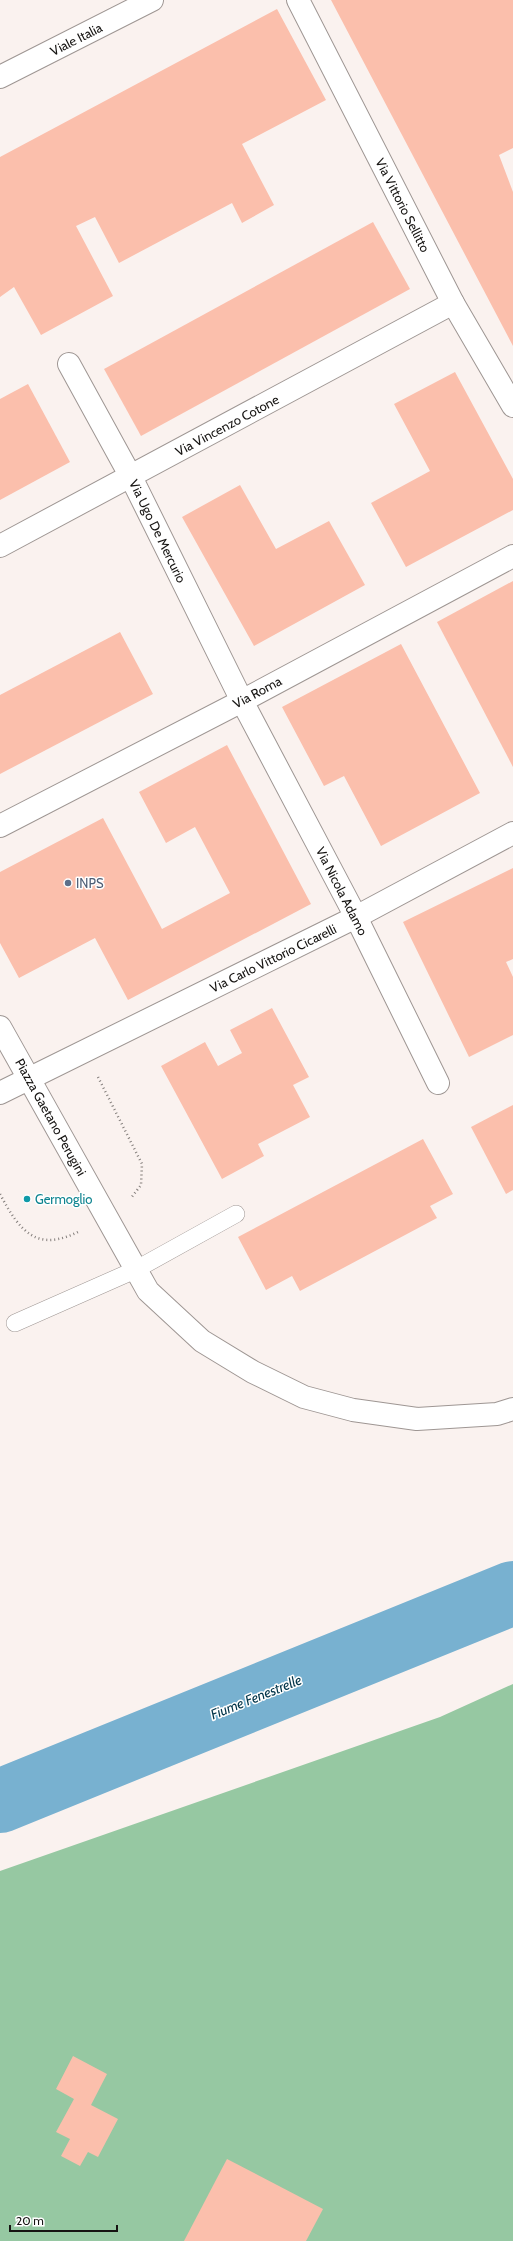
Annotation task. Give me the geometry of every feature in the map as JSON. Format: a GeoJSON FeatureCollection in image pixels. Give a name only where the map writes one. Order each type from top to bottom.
{"type":"FeatureCollection","features":[{"type":"Feature","properties":{"kind":"street","name":"Viale Italia"},"geometry":{"type":"LineString","coordinates":[[0,78],[152,0]]}},
{"type":"Feature","properties":{"kind":"street","name":"Via Vittorio Sellitto"},"geometry":{"type":"LineString","coordinates":[[298,0],[453,303],[513,406]]}},
{"type":"Feature","properties":{"kind":"street","name":"Via Vincenzo Cotone"},"geometry":{"type":"LineString","coordinates":[[0,546],[453,303]]}},
{"type":"Feature","properties":{"kind":"street","name":"Via Ugo De Mercurio"},"geometry":{"type":"LineString","coordinates":[[69,364],[131,477],[242,701]]}},
{"type":"Feature","properties":{"kind":"street","name":"Via Roma"},"geometry":{"type":"LineString","coordinates":[[0,826],[242,701],[513,556]]}},
{"type":"Feature","properties":{"kind":"street","name":"Via Nicola Adamo"},"geometry":{"type":"LineString","coordinates":[[242,701],[356,917],[438,1083]]}},
{"type":"Feature","properties":{"kind":"street","name":"Via Carlo Vittorio Cicarelli"},"geometry":{"type":"LineString","coordinates":[[0,1093],[29,1077],[356,917],[513,833]]}},
{"type":"Feature","properties":{"kind":"street","name":"Piazza Gaetano Perugini"},"geometry":{"type":"LineString","coordinates":[[0,1027],[148,1291],[202,1341],[253,1372],[304,1397],[354,1410],[417,1419],[497,1414],[513,1409]]}},
{"type":"Feature","properties":{"kind":"lane"},"geometry":{"type":"LineString","coordinates":[[16,1323],[135,1270],[236,1214]]}},
{"type":"Feature","properties":{"kind":"green space"},"geometry":{"type":"Polygon","coordinates":[[[513,1684],[513,2241],[0,2241],[0,1871],[440,1717],[513,1684]]]}},
{"type":"Feature","properties":{"kind":"building"},"geometry":{"type":"Polygon","coordinates":[[[331,0],[513,0],[513,148],[499,155],[513,192],[513,346],[331,0]]]}},
{"type":"Feature","properties":{"kind":"building"},"geometry":{"type":"Polygon","coordinates":[[[277,9],[326,100],[242,144],[274,205],[242,223],[232,203],[119,263],[95,217],[76,226],[113,296],[41,335],[14,287],[0,297],[0,157],[277,9]]]}},
{"type":"Feature","properties":{"kind":"building"},"geometry":{"type":"Polygon","coordinates":[[[373,222],[410,289],[141,436],[104,369],[373,222]]]}},
{"type":"Feature","properties":{"kind":"building"},"geometry":{"type":"Polygon","coordinates":[[[455,372],[513,479],[513,510],[406,567],[371,503],[430,471],[394,404],[455,372]]]}},
{"type":"Feature","properties":{"kind":"building"},"geometry":{"type":"Polygon","coordinates":[[[28,384],[70,462],[0,500],[0,399],[28,384]]]}},
{"type":"Feature","properties":{"kind":"building"},"geometry":{"type":"Polygon","coordinates":[[[240,485],[276,549],[329,521],[365,585],[254,646],[182,517],[240,485]]]}},
{"type":"Feature","properties":{"kind":"building"},"geometry":{"type":"Polygon","coordinates":[[[513,581],[513,767],[437,622],[513,581]]]}},
{"type":"Feature","properties":{"kind":"building"},"geometry":{"type":"Polygon","coordinates":[[[120,632],[153,694],[0,774],[0,695],[120,632]]]}},
{"type":"Feature","properties":{"kind":"building"},"geometry":{"type":"Polygon","coordinates":[[[401,644],[480,793],[381,846],[344,776],[324,786],[282,707],[401,644]]]}},
{"type":"Feature","properties":{"kind":"building","name":"INPS"},"geometry":{"type":"Polygon","coordinates":[[[227,745],[311,904],[128,1000],[95,938],[19,978],[0,943],[0,872],[103,818],[162,929],[230,893],[195,827],[166,843],[139,792],[227,745]]]}},
{"type":"Feature","properties":{"kind":"building"},"geometry":{"type":"Polygon","coordinates":[[[513,868],[513,959],[506,962],[513,977],[513,1035],[469,1057],[403,922],[513,868]]]}},
{"type":"Feature","properties":{"kind":"building"},"geometry":{"type":"Polygon","coordinates":[[[272,1008],[309,1077],[293,1085],[310,1117],[258,1144],[264,1156],[222,1179],[161,1066],[205,1042],[218,1066],[242,1053],[230,1030],[272,1008]]]}},
{"type":"Feature","properties":{"kind":"building"},"geometry":{"type":"Polygon","coordinates":[[[513,1105],[513,1190],[506,1194],[471,1127],[513,1105]]]}},
{"type":"Feature","properties":{"kind":"building"},"geometry":{"type":"Polygon","coordinates":[[[423,1139],[453,1194],[430,1206],[437,1218],[300,1291],[292,1276],[266,1290],[238,1237],[423,1139]]]}},
{"type":"Feature","properties":{"kind":"building"},"geometry":{"type":"Polygon","coordinates":[[[73,2056],[107,2074],[91,2105],[118,2119],[98,2157],[88,2152],[80,2166],[61,2156],[70,2139],[56,2132],[74,2099],[56,2089],[73,2056]]]}},
{"type":"Feature","properties":{"kind":"building"},"geometry":{"type":"Polygon","coordinates":[[[227,2159],[323,2209],[306,2241],[184,2241],[227,2159]]]}},
{"type":"Feature","properties":{"kind":"waterway","name":"Fiume Fenestrelle"},"geometry":{"type":"LineString","coordinates":[[0,1801],[513,1593]]}},
{"type":"Feature","properties":{"kind":"place","name":"INPS"},"geometry":{"type":"Point","coordinates":[68,883]}},
{"type":"Feature","properties":{"kind":"place","name":"Germoglio"},"geometry":{"type":"Point","coordinates":[27,1199]}}]}
